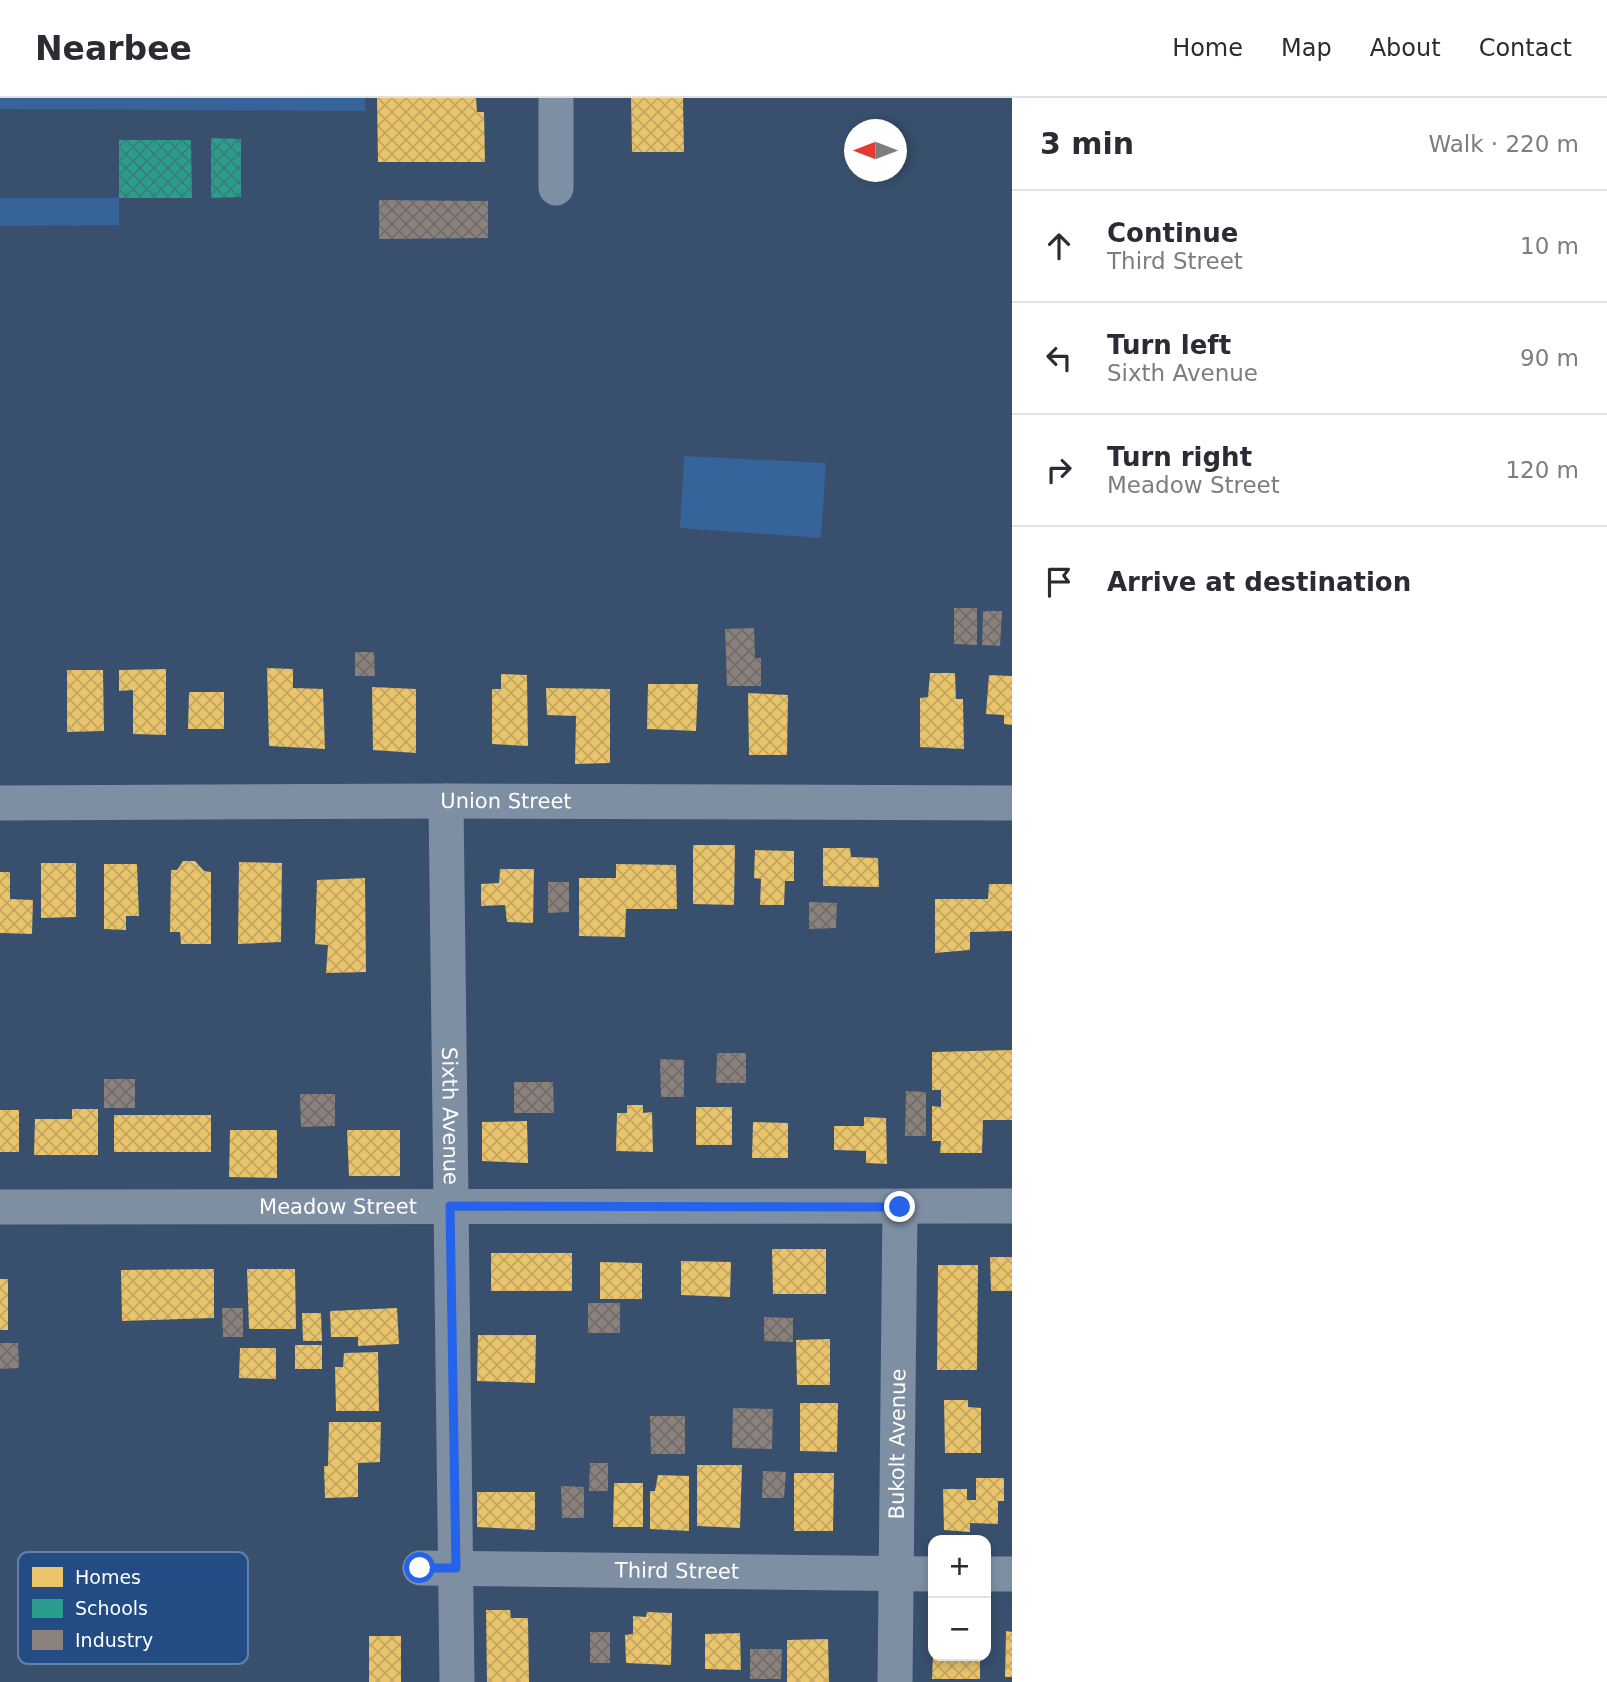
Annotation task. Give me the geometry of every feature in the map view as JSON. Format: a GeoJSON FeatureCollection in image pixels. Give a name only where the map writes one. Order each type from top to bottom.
{"type":"FeatureCollection","features":[{"type":"Feature","properties":{"kind":"street"},"geometry":{"type":"LineString","coordinates":[[556,98],[556,188]]}},
{"type":"Feature","properties":{"kind":"street","name":"Sixth Avenue"},"geometry":{"type":"LineString","coordinates":[[446,801],[457,1682]]}},
{"type":"Feature","properties":{"kind":"street","name":"Union Street"},"geometry":{"type":"LineString","coordinates":[[0,803],[1012,803]]}},
{"type":"Feature","properties":{"kind":"street","name":"Meadow Street"},"geometry":{"type":"LineString","coordinates":[[0,1207],[1012,1206]]}},
{"type":"Feature","properties":{"kind":"street","name":"Bukolt Avenue"},"geometry":{"type":"LineString","coordinates":[[895,1682],[900,1207]]}},
{"type":"Feature","properties":{"kind":"street","name":"Third Street"},"geometry":{"type":"LineString","coordinates":[[420,1568],[928,1574]]}},
{"type":"Feature","properties":{"kind":"street"},"geometry":{"type":"LineString","coordinates":[[991,1574],[1012,1574]]}},
{"type":"Feature","properties":{"kind":"shaded area"},"geometry":{"type":"Polygon","coordinates":[[[0,98],[365,98],[365,111],[0,109],[0,98]]]}},
{"type":"Feature","properties":{"kind":"shaded area"},"geometry":{"type":"Polygon","coordinates":[[[0,198],[119,198],[119,225],[0,226],[0,198]]]}},
{"type":"Feature","properties":{"kind":"shaded area"},"geometry":{"type":"Polygon","coordinates":[[[684,456],[826,463],[821,538],[680,528],[684,456]]]}},
{"type":"Feature","properties":{"kind":"building: Homes"},"geometry":{"type":"Polygon","coordinates":[[[377,98],[476,98],[477,112],[484,112],[485,162],[378,162],[377,98]]]}},
{"type":"Feature","properties":{"kind":"building: Homes"},"geometry":{"type":"Polygon","coordinates":[[[631,98],[683,98],[684,152],[632,152],[631,98]]]}},
{"type":"Feature","properties":{"kind":"building: Homes"},"geometry":{"type":"Polygon","coordinates":[[[267,668],[293,669],[293,688],[323,689],[325,749],[269,746],[267,668]]]}},
{"type":"Feature","properties":{"kind":"building: Homes"},"geometry":{"type":"Polygon","coordinates":[[[166,669],[166,735],[133,734],[133,690],[119,691],[119,670],[166,669]]]}},
{"type":"Feature","properties":{"kind":"building: Homes"},"geometry":{"type":"Polygon","coordinates":[[[67,670],[103,670],[104,731],[67,732],[67,670]]]}},
{"type":"Feature","properties":{"kind":"building: Homes"},"geometry":{"type":"Polygon","coordinates":[[[930,673],[955,673],[956,699],[963,699],[964,749],[920,747],[920,698],[928,697],[930,673]]]}},
{"type":"Feature","properties":{"kind":"building: Homes"},"geometry":{"type":"Polygon","coordinates":[[[501,674],[527,675],[528,746],[492,744],[492,689],[501,689],[501,674]]]}},
{"type":"Feature","properties":{"kind":"building: Homes"},"geometry":{"type":"Polygon","coordinates":[[[989,675],[1012,676],[1012,725],[1004,724],[1004,715],[986,714],[989,675]]]}},
{"type":"Feature","properties":{"kind":"building: Homes"},"geometry":{"type":"Polygon","coordinates":[[[648,684],[698,684],[696,731],[647,729],[648,684]]]}},
{"type":"Feature","properties":{"kind":"building: Homes"},"geometry":{"type":"Polygon","coordinates":[[[372,687],[416,689],[416,753],[373,750],[372,687]]]}},
{"type":"Feature","properties":{"kind":"building: Homes"},"geometry":{"type":"Polygon","coordinates":[[[546,688],[610,689],[610,763],[575,764],[576,716],[547,715],[546,688]]]}},
{"type":"Feature","properties":{"kind":"building: Homes"},"geometry":{"type":"Polygon","coordinates":[[[189,692],[224,692],[224,729],[188,729],[189,692]]]}},
{"type":"Feature","properties":{"kind":"building: Homes"},"geometry":{"type":"Polygon","coordinates":[[[748,693],[788,695],[787,755],[749,755],[748,693]]]}},
{"type":"Feature","properties":{"kind":"building: Homes"},"geometry":{"type":"Polygon","coordinates":[[[693,845],[735,845],[734,905],[693,904],[693,845]]]}},
{"type":"Feature","properties":{"kind":"building: Homes"},"geometry":{"type":"Polygon","coordinates":[[[823,848],[850,848],[851,857],[878,858],[879,887],[823,886],[823,848]]]}},
{"type":"Feature","properties":{"kind":"building: Homes"},"geometry":{"type":"Polygon","coordinates":[[[755,850],[794,851],[794,881],[785,881],[784,905],[760,905],[761,879],[754,878],[755,850]]]}},
{"type":"Feature","properties":{"kind":"building: Homes"},"geometry":{"type":"Polygon","coordinates":[[[183,861],[195,861],[204,871],[211,872],[211,944],[181,944],[180,932],[170,932],[171,870],[177,870],[183,861]]]}},
{"type":"Feature","properties":{"kind":"building: Homes"},"geometry":{"type":"Polygon","coordinates":[[[239,862],[282,863],[281,942],[238,944],[239,862]]]}},
{"type":"Feature","properties":{"kind":"building: Homes"},"geometry":{"type":"Polygon","coordinates":[[[41,863],[76,863],[76,917],[41,918],[41,863]]]}},
{"type":"Feature","properties":{"kind":"building: Homes"},"geometry":{"type":"Polygon","coordinates":[[[104,864],[137,864],[139,916],[126,916],[126,930],[104,929],[104,864]]]}},
{"type":"Feature","properties":{"kind":"building: Homes"},"geometry":{"type":"Polygon","coordinates":[[[616,864],[676,865],[677,909],[626,909],[625,937],[579,936],[579,878],[616,878],[616,864]]]}},
{"type":"Feature","properties":{"kind":"building: Homes"},"geometry":{"type":"Polygon","coordinates":[[[500,869],[534,869],[533,923],[507,922],[505,905],[481,906],[481,884],[499,883],[500,869]]]}},
{"type":"Feature","properties":{"kind":"building: Homes"},"geometry":{"type":"Polygon","coordinates":[[[0,872],[10,872],[10,899],[33,900],[32,934],[0,933],[0,872]]]}},
{"type":"Feature","properties":{"kind":"building: Homes"},"geometry":{"type":"Polygon","coordinates":[[[365,878],[366,972],[326,973],[328,945],[315,944],[317,880],[365,878]]]}},
{"type":"Feature","properties":{"kind":"building: Homes"},"geometry":{"type":"Polygon","coordinates":[[[989,884],[1012,884],[1012,931],[970,932],[970,950],[935,953],[935,899],[988,899],[989,884]]]}},
{"type":"Feature","properties":{"kind":"building: Homes"},"geometry":{"type":"Polygon","coordinates":[[[1012,1050],[1012,1120],[983,1120],[982,1153],[940,1153],[941,1141],[932,1141],[932,1106],[941,1107],[941,1090],[932,1090],[932,1052],[1012,1050]]]}},
{"type":"Feature","properties":{"kind":"building: Homes"},"geometry":{"type":"Polygon","coordinates":[[[627,1105],[643,1105],[643,1113],[652,1112],[653,1152],[616,1151],[617,1113],[627,1113],[627,1105]]]}},
{"type":"Feature","properties":{"kind":"building: Homes"},"geometry":{"type":"Polygon","coordinates":[[[696,1107],[732,1107],[732,1145],[696,1145],[696,1107]]]}},
{"type":"Feature","properties":{"kind":"building: Homes"},"geometry":{"type":"Polygon","coordinates":[[[72,1109],[98,1109],[98,1155],[34,1155],[35,1119],[72,1119],[72,1109]]]}},
{"type":"Feature","properties":{"kind":"building: Homes"},"geometry":{"type":"Polygon","coordinates":[[[0,1110],[19,1110],[19,1152],[0,1152],[0,1110]]]}},
{"type":"Feature","properties":{"kind":"building: Homes"},"geometry":{"type":"Polygon","coordinates":[[[114,1115],[211,1115],[211,1152],[114,1152],[114,1115]]]}},
{"type":"Feature","properties":{"kind":"building: Homes"},"geometry":{"type":"Polygon","coordinates":[[[864,1117],[886,1118],[887,1164],[866,1163],[866,1151],[834,1150],[834,1126],[864,1126],[864,1117]]]}},
{"type":"Feature","properties":{"kind":"building: Homes"},"geometry":{"type":"Polygon","coordinates":[[[527,1121],[528,1163],[482,1161],[482,1122],[527,1121]]]}},
{"type":"Feature","properties":{"kind":"building: Homes"},"geometry":{"type":"Polygon","coordinates":[[[753,1122],[788,1123],[788,1158],[752,1158],[753,1122]]]}},
{"type":"Feature","properties":{"kind":"building: Homes"},"geometry":{"type":"Polygon","coordinates":[[[230,1130],[277,1130],[277,1178],[229,1177],[230,1130]]]}},
{"type":"Feature","properties":{"kind":"building: Homes"},"geometry":{"type":"Polygon","coordinates":[[[347,1130],[400,1130],[400,1176],[349,1176],[347,1130]]]}},
{"type":"Feature","properties":{"kind":"building: Homes"},"geometry":{"type":"Polygon","coordinates":[[[772,1249],[826,1249],[826,1294],[773,1294],[772,1249]]]}},
{"type":"Feature","properties":{"kind":"building: Homes"},"geometry":{"type":"Polygon","coordinates":[[[491,1253],[572,1253],[572,1291],[491,1291],[491,1253]]]}},
{"type":"Feature","properties":{"kind":"building: Homes"},"geometry":{"type":"Polygon","coordinates":[[[990,1257],[1012,1257],[1012,1291],[991,1291],[990,1257]]]}},
{"type":"Feature","properties":{"kind":"building: Homes"},"geometry":{"type":"Polygon","coordinates":[[[681,1261],[731,1262],[730,1297],[681,1295],[681,1261]]]}},
{"type":"Feature","properties":{"kind":"building: Homes"},"geometry":{"type":"Polygon","coordinates":[[[600,1262],[642,1263],[642,1299],[600,1299],[600,1262]]]}},
{"type":"Feature","properties":{"kind":"building: Homes"},"geometry":{"type":"Polygon","coordinates":[[[938,1265],[978,1265],[977,1370],[937,1370],[938,1265]]]}},
{"type":"Feature","properties":{"kind":"building: Homes"},"geometry":{"type":"Polygon","coordinates":[[[214,1269],[214,1318],[122,1321],[121,1270],[214,1269]]]}},
{"type":"Feature","properties":{"kind":"building: Homes"},"geometry":{"type":"Polygon","coordinates":[[[247,1269],[295,1269],[296,1329],[249,1329],[247,1269]]]}},
{"type":"Feature","properties":{"kind":"building: Homes"},"geometry":{"type":"Polygon","coordinates":[[[0,1279],[8,1279],[8,1330],[0,1330],[0,1279]]]}},
{"type":"Feature","properties":{"kind":"building: Homes"},"geometry":{"type":"Polygon","coordinates":[[[397,1308],[399,1344],[358,1346],[358,1337],[331,1337],[330,1311],[397,1308]]]}},
{"type":"Feature","properties":{"kind":"building: Homes"},"geometry":{"type":"Polygon","coordinates":[[[302,1313],[321,1313],[322,1341],[303,1341],[302,1313]]]}},
{"type":"Feature","properties":{"kind":"building: Homes"},"geometry":{"type":"Polygon","coordinates":[[[478,1335],[536,1335],[535,1383],[477,1381],[478,1335]]]}},
{"type":"Feature","properties":{"kind":"building: Homes"},"geometry":{"type":"Polygon","coordinates":[[[830,1339],[830,1385],[797,1385],[796,1340],[830,1339]]]}},
{"type":"Feature","properties":{"kind":"building: Homes"},"geometry":{"type":"Polygon","coordinates":[[[295,1345],[322,1345],[322,1369],[295,1369],[295,1345]]]}},
{"type":"Feature","properties":{"kind":"building: Homes"},"geometry":{"type":"Polygon","coordinates":[[[240,1348],[276,1348],[276,1379],[239,1378],[240,1348]]]}},
{"type":"Feature","properties":{"kind":"building: Homes"},"geometry":{"type":"Polygon","coordinates":[[[378,1352],[379,1411],[336,1411],[335,1367],[343,1367],[344,1353],[378,1352]]]}},
{"type":"Feature","properties":{"kind":"building: Homes"},"geometry":{"type":"Polygon","coordinates":[[[944,1400],[968,1400],[968,1407],[981,1408],[981,1453],[945,1453],[944,1400]]]}},
{"type":"Feature","properties":{"kind":"building: Homes"},"geometry":{"type":"Polygon","coordinates":[[[800,1403],[838,1403],[837,1452],[800,1451],[800,1403]]]}},
{"type":"Feature","properties":{"kind":"building: Homes"},"geometry":{"type":"Polygon","coordinates":[[[329,1422],[381,1422],[380,1462],[358,1463],[358,1497],[325,1498],[324,1466],[328,1466],[329,1422]]]}},
{"type":"Feature","properties":{"kind":"building: Homes"},"geometry":{"type":"Polygon","coordinates":[[[697,1465],[742,1465],[740,1528],[697,1526],[697,1465]]]}},
{"type":"Feature","properties":{"kind":"building: Homes"},"geometry":{"type":"Polygon","coordinates":[[[794,1473],[834,1473],[833,1531],[794,1531],[794,1473]]]}},
{"type":"Feature","properties":{"kind":"building: Homes"},"geometry":{"type":"Polygon","coordinates":[[[658,1475],[689,1476],[689,1531],[650,1529],[650,1491],[655,1491],[658,1475]]]}},
{"type":"Feature","properties":{"kind":"building: Homes"},"geometry":{"type":"Polygon","coordinates":[[[976,1478],[1004,1478],[1004,1501],[998,1501],[998,1524],[970,1523],[970,1532],[944,1530],[943,1489],[967,1489],[967,1500],[976,1500],[976,1478]]]}},
{"type":"Feature","properties":{"kind":"building: Homes"},"geometry":{"type":"Polygon","coordinates":[[[614,1483],[643,1483],[643,1527],[613,1527],[614,1483]]]}},
{"type":"Feature","properties":{"kind":"building: Homes"},"geometry":{"type":"Polygon","coordinates":[[[477,1492],[535,1492],[535,1530],[477,1527],[477,1492]]]}},
{"type":"Feature","properties":{"kind":"building: Homes"},"geometry":{"type":"Polygon","coordinates":[[[486,1610],[510,1610],[511,1618],[528,1618],[529,1682],[487,1682],[486,1610]]]}},
{"type":"Feature","properties":{"kind":"building: Homes"},"geometry":{"type":"Polygon","coordinates":[[[647,1612],[672,1613],[671,1665],[626,1663],[625,1635],[633,1634],[633,1616],[646,1617],[647,1612]]]}},
{"type":"Feature","properties":{"kind":"building: Homes"},"geometry":{"type":"Polygon","coordinates":[[[1006,1631],[1012,1632],[1012,1677],[1005,1677],[1006,1631]]]}},
{"type":"Feature","properties":{"kind":"building: Homes"},"geometry":{"type":"Polygon","coordinates":[[[740,1633],[741,1670],[705,1669],[705,1634],[740,1633]]]}},
{"type":"Feature","properties":{"kind":"building: Homes"},"geometry":{"type":"Polygon","coordinates":[[[369,1636],[401,1636],[401,1682],[369,1682],[369,1636]]]}},
{"type":"Feature","properties":{"kind":"building: Homes"},"geometry":{"type":"Polygon","coordinates":[[[828,1639],[829,1682],[787,1682],[787,1640],[828,1639]]]}},
{"type":"Feature","properties":{"kind":"building: Homes"},"geometry":{"type":"Polygon","coordinates":[[[933,1661],[980,1661],[980,1679],[932,1679],[933,1661]]]}},
{"type":"Feature","properties":{"kind":"building: Schools"},"geometry":{"type":"Polygon","coordinates":[[[211,138],[241,139],[241,197],[211,198],[211,138]]]}},
{"type":"Feature","properties":{"kind":"building: Schools"},"geometry":{"type":"Polygon","coordinates":[[[119,140],[191,140],[192,198],[119,198],[119,140]]]}},
{"type":"Feature","properties":{"kind":"building: Industry"},"geometry":{"type":"Polygon","coordinates":[[[379,200],[488,201],[488,238],[379,239],[379,200]]]}},
{"type":"Feature","properties":{"kind":"building: Industry"},"geometry":{"type":"Polygon","coordinates":[[[954,608],[977,608],[977,645],[954,644],[954,608]]]}},
{"type":"Feature","properties":{"kind":"building: Industry"},"geometry":{"type":"Polygon","coordinates":[[[983,611],[1002,611],[1000,646],[982,645],[983,611]]]}},
{"type":"Feature","properties":{"kind":"building: Industry"},"geometry":{"type":"Polygon","coordinates":[[[754,628],[755,658],[761,658],[761,686],[727,686],[725,629],[754,628]]]}},
{"type":"Feature","properties":{"kind":"building: Industry"},"geometry":{"type":"Polygon","coordinates":[[[355,652],[374,652],[375,676],[355,676],[355,652]]]}},
{"type":"Feature","properties":{"kind":"building: Industry"},"geometry":{"type":"Polygon","coordinates":[[[548,882],[569,882],[569,912],[548,913],[548,882]]]}},
{"type":"Feature","properties":{"kind":"building: Industry"},"geometry":{"type":"Polygon","coordinates":[[[809,902],[837,903],[836,928],[809,929],[809,902]]]}},
{"type":"Feature","properties":{"kind":"building: Industry"},"geometry":{"type":"Polygon","coordinates":[[[717,1053],[746,1053],[746,1083],[716,1083],[717,1053]]]}},
{"type":"Feature","properties":{"kind":"building: Industry"},"geometry":{"type":"Polygon","coordinates":[[[660,1059],[684,1060],[684,1097],[661,1097],[660,1059]]]}},
{"type":"Feature","properties":{"kind":"building: Industry"},"geometry":{"type":"Polygon","coordinates":[[[104,1079],[135,1079],[135,1108],[104,1108],[104,1079]]]}},
{"type":"Feature","properties":{"kind":"building: Industry"},"geometry":{"type":"Polygon","coordinates":[[[514,1082],[553,1082],[554,1113],[514,1113],[514,1082]]]}},
{"type":"Feature","properties":{"kind":"building: Industry"},"geometry":{"type":"Polygon","coordinates":[[[906,1091],[926,1092],[926,1136],[905,1136],[906,1091]]]}},
{"type":"Feature","properties":{"kind":"building: Industry"},"geometry":{"type":"Polygon","coordinates":[[[300,1094],[335,1094],[335,1126],[301,1127],[300,1094]]]}},
{"type":"Feature","properties":{"kind":"building: Industry"},"geometry":{"type":"Polygon","coordinates":[[[588,1303],[620,1303],[620,1333],[588,1333],[588,1303]]]}},
{"type":"Feature","properties":{"kind":"building: Industry"},"geometry":{"type":"Polygon","coordinates":[[[222,1308],[243,1308],[243,1337],[223,1337],[222,1308]]]}},
{"type":"Feature","properties":{"kind":"building: Industry"},"geometry":{"type":"Polygon","coordinates":[[[764,1317],[793,1318],[793,1342],[764,1341],[764,1317]]]}},
{"type":"Feature","properties":{"kind":"building: Industry"},"geometry":{"type":"Polygon","coordinates":[[[0,1343],[18,1343],[19,1368],[0,1369],[0,1343]]]}},
{"type":"Feature","properties":{"kind":"building: Industry"},"geometry":{"type":"Polygon","coordinates":[[[733,1408],[773,1409],[772,1449],[732,1448],[733,1408]]]}},
{"type":"Feature","properties":{"kind":"building: Industry"},"geometry":{"type":"Polygon","coordinates":[[[650,1416],[685,1416],[685,1454],[651,1454],[650,1416]]]}},
{"type":"Feature","properties":{"kind":"building: Industry"},"geometry":{"type":"Polygon","coordinates":[[[590,1463],[608,1463],[608,1491],[589,1491],[590,1463]]]}},
{"type":"Feature","properties":{"kind":"building: Industry"},"geometry":{"type":"Polygon","coordinates":[[[763,1471],[786,1472],[784,1498],[762,1498],[763,1471]]]}},
{"type":"Feature","properties":{"kind":"building: Industry"},"geometry":{"type":"Polygon","coordinates":[[[561,1486],[584,1487],[584,1518],[562,1518],[561,1486]]]}},
{"type":"Feature","properties":{"kind":"building: Industry"},"geometry":{"type":"Polygon","coordinates":[[[590,1632],[610,1632],[610,1663],[590,1663],[590,1632]]]}},
{"type":"Feature","properties":{"kind":"building: Industry"},"geometry":{"type":"Polygon","coordinates":[[[750,1649],[782,1649],[781,1679],[750,1679],[750,1649]]]}},
{"type":"Feature","properties":{"kind":"route"},"geometry":{"type":"LineString","coordinates":[[420,1568],[456,1568],[450,1206],[900,1207]]}}]}
